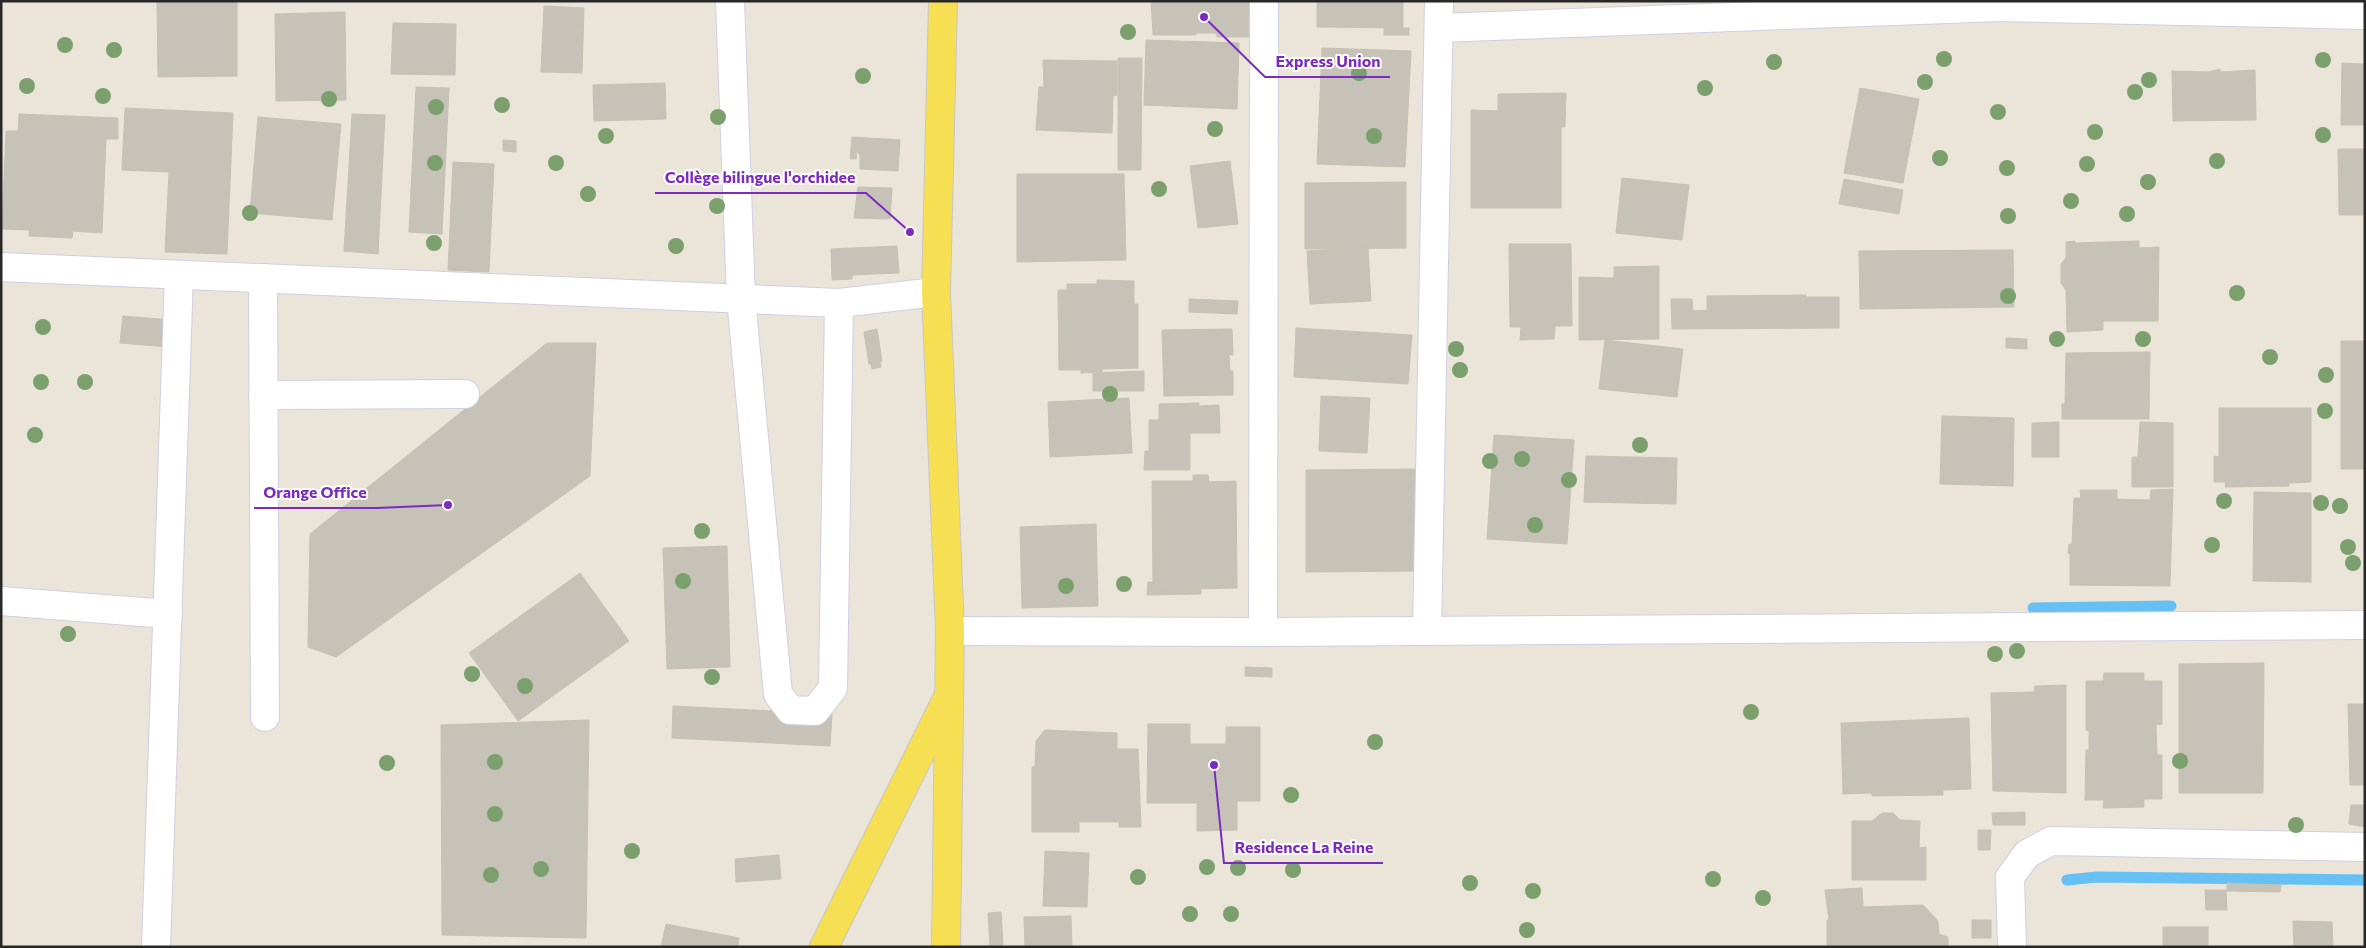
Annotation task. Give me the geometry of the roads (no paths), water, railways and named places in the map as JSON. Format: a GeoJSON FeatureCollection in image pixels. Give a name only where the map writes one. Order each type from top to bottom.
{"type":"FeatureCollection","features":[{"type":"Feature","properties":{"kind":"main road"},"geometry":{"type":"LineString","coordinates":[[943,1],[936,292],[950,631],[946,947]]}},
{"type":"Feature","properties":{"kind":"main road"},"geometry":{"type":"LineString","coordinates":[[824,947],[950,691]]}},
{"type":"Feature","properties":{"kind":"street"},"geometry":{"type":"LineString","coordinates":[[730,1],[741,298],[778,694],[790,710],[815,711],[833,688],[839,303]]}},
{"type":"Feature","properties":{"kind":"street"},"geometry":{"type":"LineString","coordinates":[[1263,632],[1264,1]]}},
{"type":"Feature","properties":{"kind":"street"},"geometry":{"type":"LineString","coordinates":[[1427,631],[1439,1]]}},
{"type":"Feature","properties":{"kind":"street"},"geometry":{"type":"LineString","coordinates":[[1439,28],[2001,4],[2365,15]]}},
{"type":"Feature","properties":{"kind":"street"},"geometry":{"type":"LineString","coordinates":[[1,267],[839,303],[936,292]]}},
{"type":"Feature","properties":{"kind":"street"},"geometry":{"type":"LineString","coordinates":[[156,947],[180,275]]}},
{"type":"Feature","properties":{"kind":"street"},"geometry":{"type":"LineString","coordinates":[[263,278],[265,717]]}},
{"type":"Feature","properties":{"kind":"street"},"geometry":{"type":"LineString","coordinates":[[263,395],[465,394]]}},
{"type":"Feature","properties":{"kind":"street"},"geometry":{"type":"LineString","coordinates":[[1,601],[168,614]]}},
{"type":"Feature","properties":{"kind":"street"},"geometry":{"type":"LineString","coordinates":[[950,631],[1263,632],[2365,625]]}},
{"type":"Feature","properties":{"kind":"street"},"geometry":{"type":"LineString","coordinates":[[2012,947],[2010,877],[2027,854],[2051,841],[2365,847]]}},
{"type":"Feature","properties":{"kind":"waterway"},"geometry":{"type":"LineString","coordinates":[[2033,608],[2171,606]]}},
{"type":"Feature","properties":{"kind":"waterway"},"geometry":{"type":"LineString","coordinates":[[2067,880],[2097,877],[2365,880]]}},
{"type":"Feature","properties":{"kind":"place","name":"Express Union"},"geometry":{"type":"Point","coordinates":[1204,17]}},
{"type":"Feature","properties":{"kind":"place","name":"Collège bilingue l'orchidee"},"geometry":{"type":"Point","coordinates":[910,232]}},
{"type":"Feature","properties":{"kind":"place","name":"Orange Office"},"geometry":{"type":"Point","coordinates":[448,505]}},
{"type":"Feature","properties":{"kind":"place","name":"Residence La Reine"},"geometry":{"type":"Point","coordinates":[1214,765]}}]}
